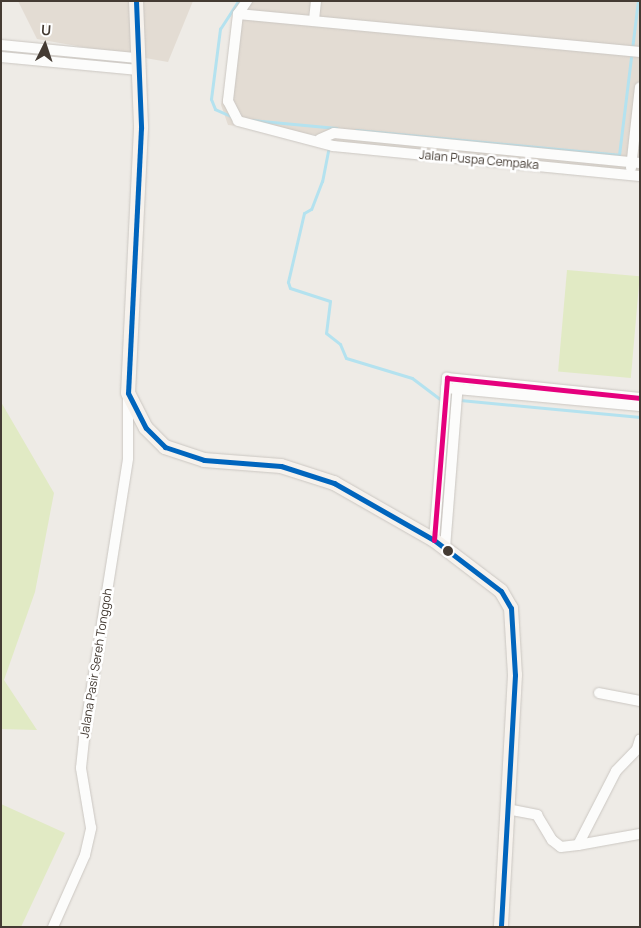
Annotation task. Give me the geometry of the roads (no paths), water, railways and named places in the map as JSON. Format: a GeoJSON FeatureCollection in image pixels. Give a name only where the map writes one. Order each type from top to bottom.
{"type":"FeatureCollection","features":[{"type":"Feature","properties":{"kind":"main road"},"geometry":{"type":"LineString","coordinates":[[136,1],[140,128],[128,393],[146,428],[165,447],[204,460],[308,472],[440,544],[501,591],[511,608],[515,675],[501,927]]}},
{"type":"Feature","properties":{"kind":"street"},"geometry":{"type":"LineString","coordinates":[[238,14],[247,1]]}},
{"type":"Feature","properties":{"kind":"street"},"geometry":{"type":"LineString","coordinates":[[314,20],[316,1]]}},
{"type":"Feature","properties":{"kind":"street"},"geometry":{"type":"LineString","coordinates":[[238,14],[640,52]]}},
{"type":"Feature","properties":{"kind":"street","name":"Jalan Puspa Cempaka"},"geometry":{"type":"LineString","coordinates":[[238,14],[228,101],[234,118],[320,139],[333,146],[635,175]]}},
{"type":"Feature","properties":{"kind":"street"},"geometry":{"type":"LineString","coordinates":[[1,45],[138,64]]}},
{"type":"Feature","properties":{"kind":"street"},"geometry":{"type":"LineString","coordinates":[[1,58],[138,64]]}},
{"type":"Feature","properties":{"kind":"street"},"geometry":{"type":"LineString","coordinates":[[635,175],[640,87]]}},
{"type":"Feature","properties":{"kind":"street"},"geometry":{"type":"LineString","coordinates":[[333,146],[334,133]]}},
{"type":"Feature","properties":{"kind":"street","name":"Jalan Puspa Cempaka"},"geometry":{"type":"LineString","coordinates":[[320,139],[334,133],[636,163]]}},
{"type":"Feature","properties":{"kind":"street"},"geometry":{"type":"LineString","coordinates":[[428,156],[429,142]]}},
{"type":"Feature","properties":{"kind":"street"},"geometry":{"type":"LineString","coordinates":[[440,544],[446,378],[458,384],[640,406]]}},
{"type":"Feature","properties":{"kind":"street"},"geometry":{"type":"LineString","coordinates":[[458,384],[640,398]]}},
{"type":"Feature","properties":{"kind":"street"},"geometry":{"type":"LineString","coordinates":[[440,544],[458,384]]}},
{"type":"Feature","properties":{"kind":"street","name":"Jalana Pasir Sereh Tonggoh"},"geometry":{"type":"LineString","coordinates":[[52,927],[85,855],[91,828],[81,768],[84,737],[126,474],[128,393]]}},
{"type":"Feature","properties":{"kind":"street"},"geometry":{"type":"LineString","coordinates":[[599,693],[640,701]]}},
{"type":"Feature","properties":{"kind":"street"},"geometry":{"type":"LineString","coordinates":[[578,845],[616,771],[637,749],[640,739]]}},
{"type":"Feature","properties":{"kind":"street"},"geometry":{"type":"LineString","coordinates":[[507,809],[537,815],[552,840],[561,847],[640,834]]}},
{"type":"Feature","properties":{"kind":"waterway"},"geometry":{"type":"LineString","coordinates":[[235,118],[215,109],[211,99],[220,29],[238,1]]}},
{"type":"Feature","properties":{"kind":"waterway"},"geometry":{"type":"LineString","coordinates":[[356,130],[619,155],[638,1]]}},
{"type":"Feature","properties":{"kind":"waterway"},"geometry":{"type":"LineString","coordinates":[[251,120],[337,128]]}},
{"type":"Feature","properties":{"kind":"waterway"},"geometry":{"type":"LineString","coordinates":[[329,146],[322,181],[311,209],[304,213],[288,282],[290,288],[330,301],[326,333],[340,344],[346,358],[412,378],[439,398],[640,417]]}}]}
